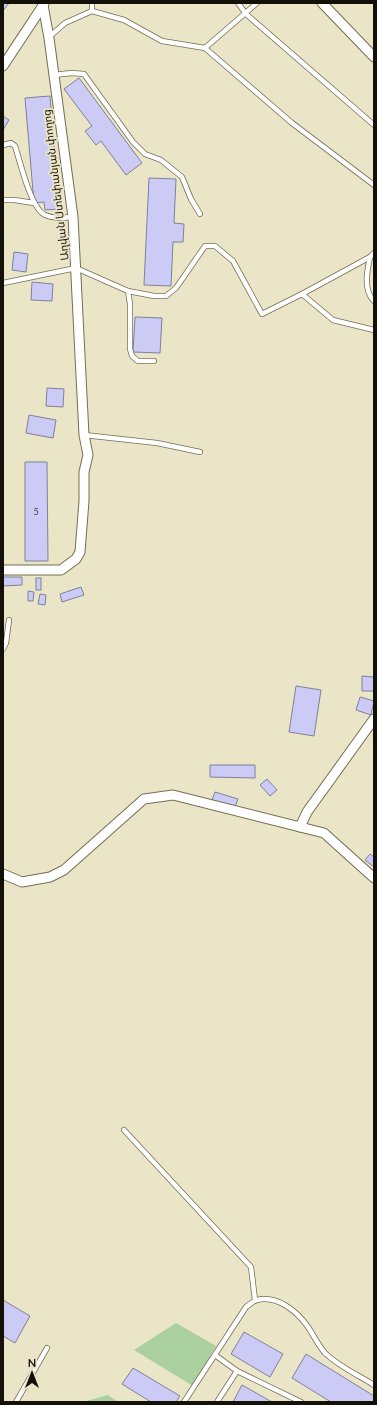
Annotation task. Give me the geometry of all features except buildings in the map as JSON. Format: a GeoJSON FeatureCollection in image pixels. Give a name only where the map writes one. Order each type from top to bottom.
{"type":"FeatureCollection","features":[{"type":"Feature","properties":{"kind":"street"},"geometry":{"type":"LineString","coordinates":[[322,3],[374,57]]}},
{"type":"Feature","properties":{"kind":"street","name":"Աղվան Ստեփանյան փողոց"},"geometry":{"type":"LineString","coordinates":[[3,570],[61,570],[76,559],[80,552],[84,501],[84,472],[88,455],[84,436],[76,268],[72,217],[54,75],[43,4]]}},
{"type":"Feature","properties":{"kind":"street","name":"Աղվան Ստեփանյան փողոց"},"geometry":{"type":"LineString","coordinates":[[3,66],[43,4]]}},
{"type":"Feature","properties":{"kind":"street"},"geometry":{"type":"LineString","coordinates":[[300,827],[307,812],[374,719]]}},
{"type":"Feature","properties":{"kind":"street"},"geometry":{"type":"LineString","coordinates":[[3,874],[22,882],[50,877],[64,870],[144,799],[173,795],[324,833],[374,878]]}},
{"type":"Feature","properties":{"kind":"lane"},"geometry":{"type":"LineString","coordinates":[[92,3],[92,11]]}},
{"type":"Feature","properties":{"kind":"lane"},"geometry":{"type":"LineString","coordinates":[[238,3],[246,14],[374,124]]}},
{"type":"Feature","properties":{"kind":"lane"},"geometry":{"type":"LineString","coordinates":[[205,48],[257,3]]}},
{"type":"Feature","properties":{"kind":"lane"},"geometry":{"type":"LineString","coordinates":[[48,38],[65,23],[92,11],[124,20],[162,41],[205,48],[292,123],[374,185]]}},
{"type":"Feature","properties":{"kind":"lane"},"geometry":{"type":"LineString","coordinates":[[54,75],[72,73],[84,74],[133,142],[145,154],[161,160],[182,176],[191,199],[200,214]]}},
{"type":"Feature","properties":{"kind":"lane"},"geometry":{"type":"LineString","coordinates":[[3,145],[11,143],[15,146],[34,203],[41,213],[60,218],[72,217]]}},
{"type":"Feature","properties":{"kind":"lane"},"geometry":{"type":"LineString","coordinates":[[3,200],[34,203]]}},
{"type":"Feature","properties":{"kind":"lane"},"geometry":{"type":"LineString","coordinates":[[3,284],[76,268],[128,291],[154,296],[166,296],[176,288],[205,246],[215,246],[233,261],[262,314],[370,257],[374,253]]}},
{"type":"Feature","properties":{"kind":"lane"},"geometry":{"type":"LineString","coordinates":[[370,257],[366,280],[370,297],[374,301]]}},
{"type":"Feature","properties":{"kind":"lane"},"geometry":{"type":"LineString","coordinates":[[128,291],[130,304],[130,349],[132,356],[138,361],[154,361]]}},
{"type":"Feature","properties":{"kind":"lane"},"geometry":{"type":"LineString","coordinates":[[302,294],[333,320],[374,330]]}},
{"type":"Feature","properties":{"kind":"lane"},"geometry":{"type":"LineString","coordinates":[[84,436],[156,443],[200,452]]}},
{"type":"Feature","properties":{"kind":"lane"},"geometry":{"type":"LineString","coordinates":[[3,649],[6,643],[9,620]]}},
{"type":"Feature","properties":{"kind":"lane"},"geometry":{"type":"LineString","coordinates":[[124,1130],[251,1267],[256,1300]]}},
{"type":"Feature","properties":{"kind":"lane"},"geometry":{"type":"LineString","coordinates":[[184,1402],[246,1307],[256,1300],[269,1299],[282,1303],[294,1311],[308,1326],[326,1353],[374,1385]]}},
{"type":"Feature","properties":{"kind":"lane"},"geometry":{"type":"LineString","coordinates":[[16,1402],[47,1348]]}},
{"type":"Feature","properties":{"kind":"lane"},"geometry":{"type":"LineString","coordinates":[[215,1354],[237,1371],[301,1402]]}},
{"type":"Feature","properties":{"kind":"lane"},"geometry":{"type":"LineString","coordinates":[[217,1402],[237,1371]]}},
{"type":"Feature","properties":{"kind":"green space"},"geometry":{"type":"Polygon","coordinates":[[[176,1323],[216,1346],[193,1386],[134,1350],[176,1323]]]}},
{"type":"Feature","properties":{"kind":"green space"},"geometry":{"type":"Polygon","coordinates":[[[108,1395],[118,1402],[83,1402],[108,1395]]]}}]}
